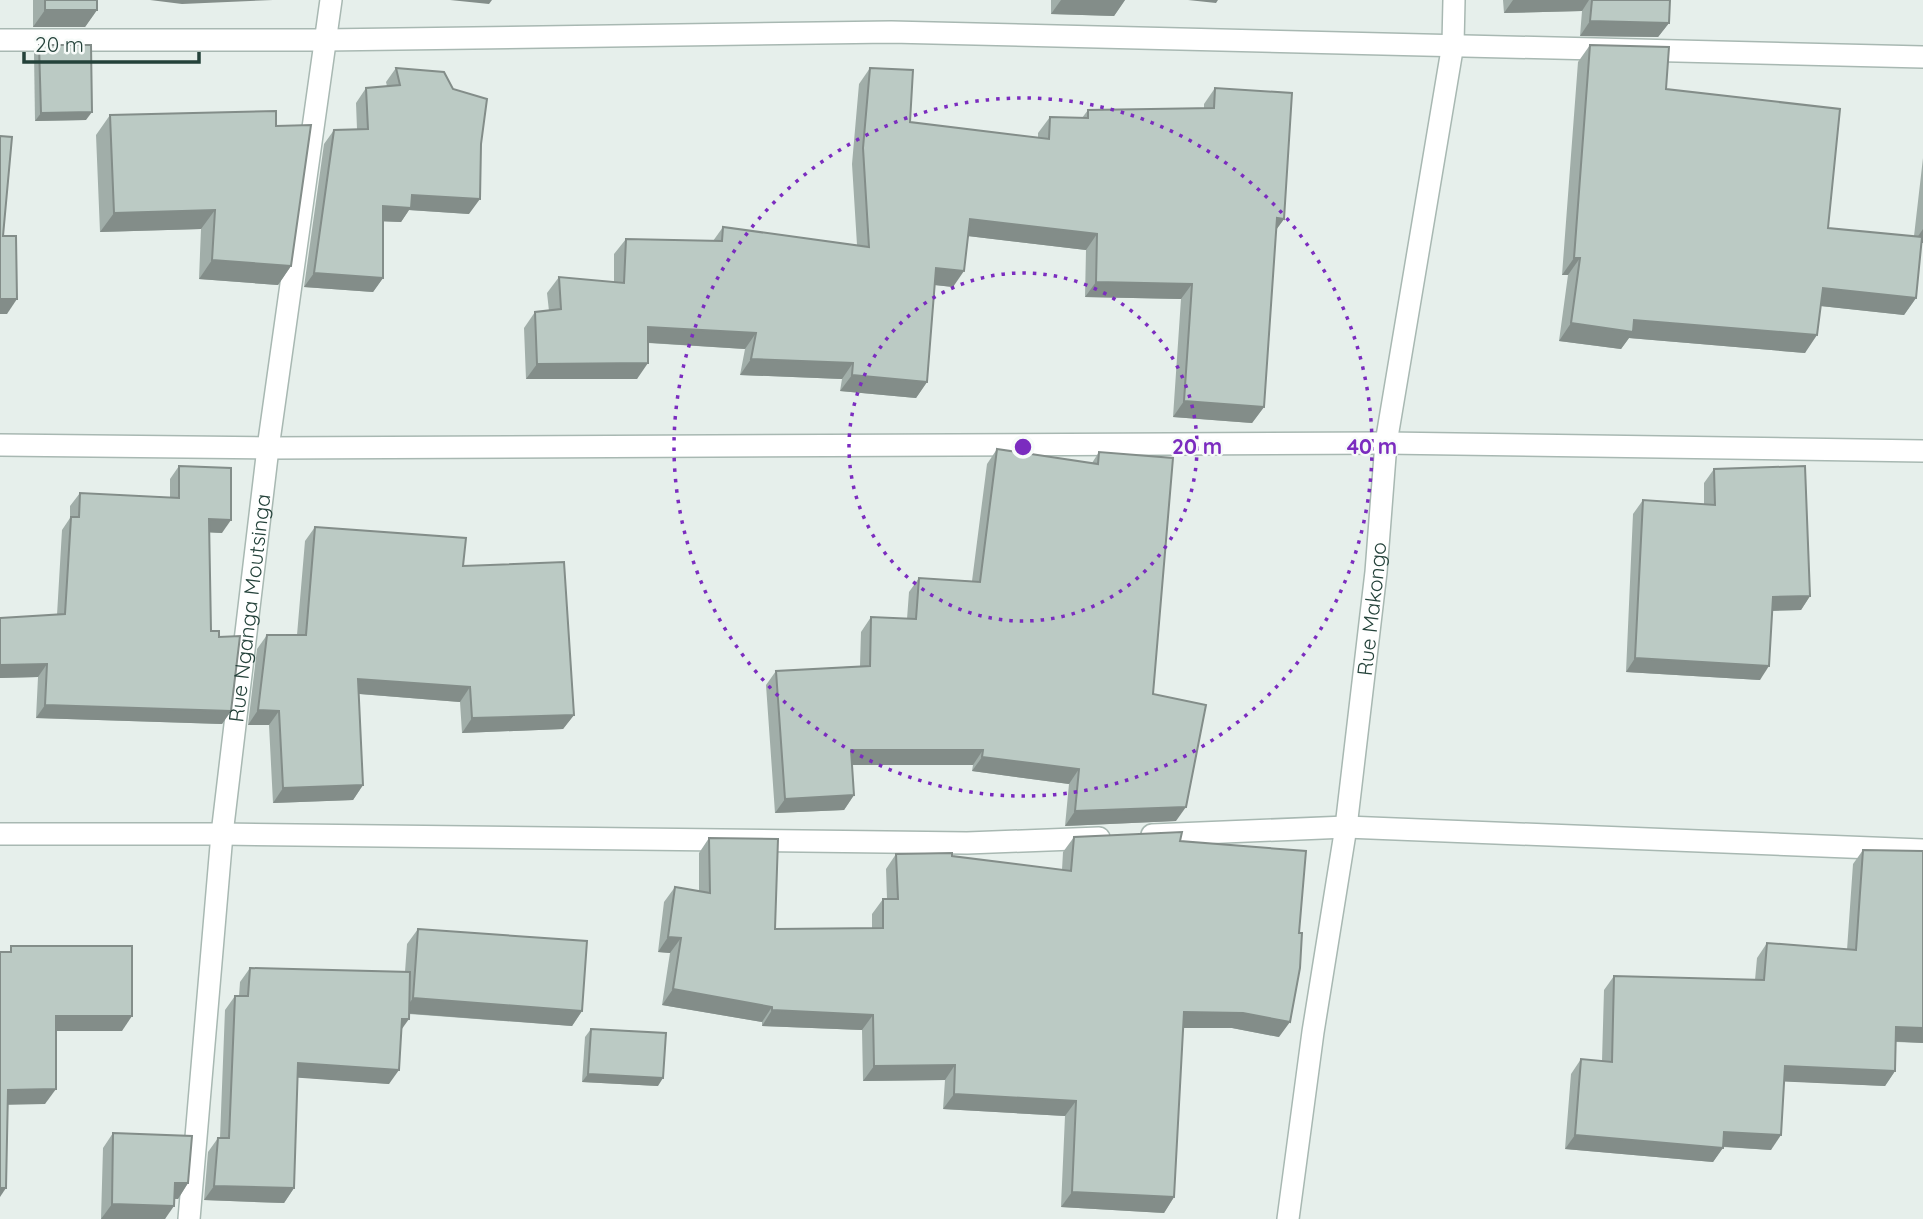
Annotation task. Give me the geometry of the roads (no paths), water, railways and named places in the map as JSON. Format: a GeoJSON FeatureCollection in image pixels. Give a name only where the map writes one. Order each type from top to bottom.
{"type":"FeatureCollection","features":[{"type":"Feature","properties":{"kind":"street","name":"Rue Nganga Moutsinga"},"geometry":{"type":"LineString","coordinates":[[189,1219],[222,834],[268,448],[331,0]]}},
{"type":"Feature","properties":{"kind":"street","name":"Rue Makongo"},"geometry":{"type":"LineString","coordinates":[[1288,1219],[1312,1032],[1346,827],[1376,572],[1386,443],[1453,44],[1454,0]]}},
{"type":"Feature","properties":{"kind":"street"},"geometry":{"type":"LineString","coordinates":[[0,40],[325,40],[891,32],[1923,57]]}},
{"type":"Feature","properties":{"kind":"street"},"geometry":{"type":"LineString","coordinates":[[0,445],[268,448],[1386,443],[1923,451]]}},
{"type":"Feature","properties":{"kind":"street"},"geometry":{"type":"LineString","coordinates":[[0,834],[967,843],[1346,827],[1923,850]]}}]}
